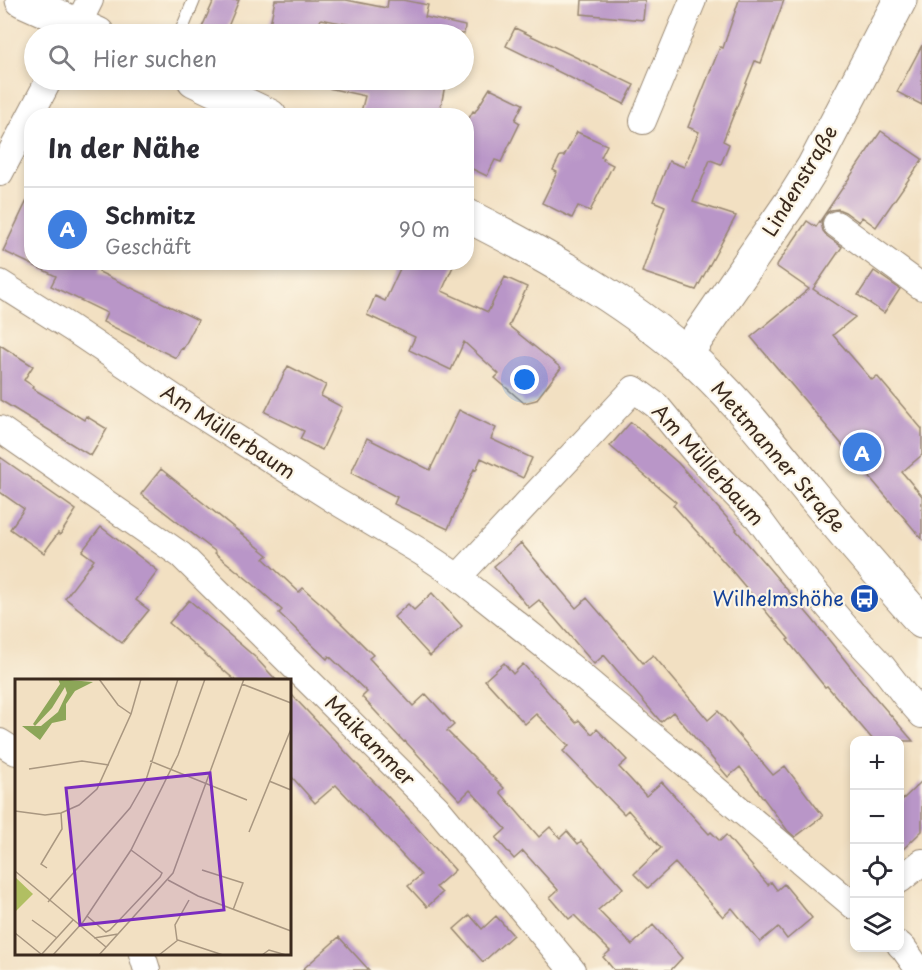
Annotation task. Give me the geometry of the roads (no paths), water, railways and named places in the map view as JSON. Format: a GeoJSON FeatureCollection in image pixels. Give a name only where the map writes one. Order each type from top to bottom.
{"type":"FeatureCollection","features":[{"type":"Feature","properties":{"kind":"main road"},"geometry":{"type":"LineString","coordinates":[[22,0],[85,24]]}},
{"type":"Feature","properties":{"kind":"main road","name":"Lindenstraße"},"geometry":{"type":"LineString","coordinates":[[686,354],[813,167],[900,0]]}},
{"type":"Feature","properties":{"kind":"main road"},"geometry":{"type":"LineString","coordinates":[[215,90],[253,108]]}},
{"type":"Feature","properties":{"kind":"main road","name":"Mettmanner Straße"},"geometry":{"type":"LineString","coordinates":[[474,219],[559,265],[640,316],[686,354],[740,406],[922,622]]}},
{"type":"Feature","properties":{"kind":"street"},"geometry":{"type":"LineString","coordinates":[[643,121],[693,0]]}},
{"type":"Feature","properties":{"kind":"street"},"geometry":{"type":"LineString","coordinates":[[34,108],[44,90]]}},
{"type":"Feature","properties":{"kind":"street"},"geometry":{"type":"LineString","coordinates":[[0,173],[24,127]]}},
{"type":"Feature","properties":{"kind":"street"},"geometry":{"type":"LineString","coordinates":[[836,224],[922,287]]}},
{"type":"Feature","properties":{"kind":"street","name":"Am Müllerbaum"},"geometry":{"type":"LineString","coordinates":[[0,283],[201,415],[458,577],[571,667],[850,902]]}},
{"type":"Feature","properties":{"kind":"street","name":"Am Müllerbaum"},"geometry":{"type":"LineString","coordinates":[[458,577],[634,388],[657,406],[699,457],[758,518],[791,562],[922,715]]}},
{"type":"Feature","properties":{"kind":"street","name":"Maikammer"},"geometry":{"type":"LineString","coordinates":[[0,429],[181,555],[438,808],[572,970]]}},
{"type":"Feature","properties":{"kind":"street"},"geometry":{"type":"LineString","coordinates":[[0,742],[15,751]]}},
{"type":"Feature","properties":{"kind":"street"},"geometry":{"type":"LineString","coordinates":[[904,877],[922,862]]}},
{"type":"Feature","properties":{"kind":"street"},"geometry":{"type":"LineString","coordinates":[[904,949],[919,970]]}},
{"type":"Feature","properties":{"kind":"street"},"geometry":{"type":"LineString","coordinates":[[142,955],[147,970]]}},
{"type":"Feature","properties":{"kind":"lane"},"geometry":{"type":"LineString","coordinates":[[184,24],[194,0]]}},
{"type":"Feature","properties":{"kind":"place","name":"Schmitz"},"geometry":{"type":"Point","coordinates":[862,452]}},
{"type":"Feature","properties":{"kind":"place","name":"Wilhelmshöhe"},"geometry":{"type":"Point","coordinates":[865,599]}}]}
